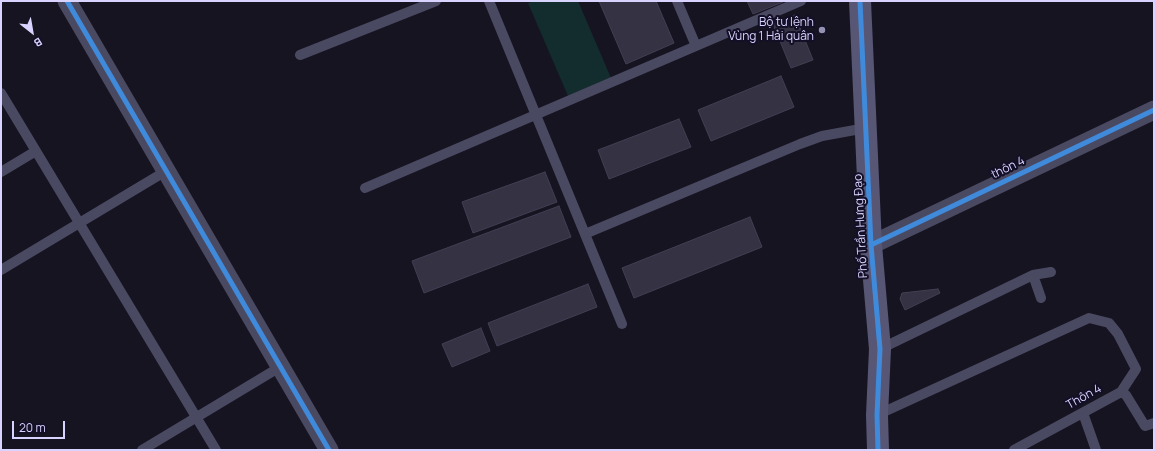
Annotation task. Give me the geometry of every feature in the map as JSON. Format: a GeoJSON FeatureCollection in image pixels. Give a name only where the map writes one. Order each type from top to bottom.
{"type":"FeatureCollection","features":[{"type":"Feature","properties":{"kind":"street"},"geometry":{"type":"LineString","coordinates":[[67,1],[329,450]]}},
{"type":"Feature","properties":{"kind":"street","name":"Phố Trần Hưng Đạo"},"geometry":{"type":"LineString","coordinates":[[860,1],[871,245],[880,349],[877,415],[878,450]]}},
{"type":"Feature","properties":{"kind":"street","name":"thôn 4"},"geometry":{"type":"LineString","coordinates":[[871,245],[1154,110]]}},
{"type":"Feature","properties":{"kind":"lane"},"geometry":{"type":"LineString","coordinates":[[300,55],[436,1]]}},
{"type":"Feature","properties":{"kind":"lane"},"geometry":{"type":"LineString","coordinates":[[489,1],[622,324]]}},
{"type":"Feature","properties":{"kind":"lane"},"geometry":{"type":"LineString","coordinates":[[677,1],[696,46]]}},
{"type":"Feature","properties":{"kind":"lane"},"geometry":{"type":"LineString","coordinates":[[365,188],[801,1]]}},
{"type":"Feature","properties":{"kind":"lane"},"geometry":{"type":"LineString","coordinates":[[1,93],[216,450]]}},
{"type":"Feature","properties":{"kind":"lane"},"geometry":{"type":"LineString","coordinates":[[585,234],[800,144],[822,136],[866,128]]}},
{"type":"Feature","properties":{"kind":"lane"},"geometry":{"type":"LineString","coordinates":[[1,172],[36,151]]}},
{"type":"Feature","properties":{"kind":"lane"},"geometry":{"type":"LineString","coordinates":[[1,270],[166,171]]}},
{"type":"Feature","properties":{"kind":"lane"},"geometry":{"type":"LineString","coordinates":[[880,349],[1033,275],[1051,272]]}},
{"type":"Feature","properties":{"kind":"lane"},"geometry":{"type":"LineString","coordinates":[[1033,275],[1040,298]]}},
{"type":"Feature","properties":{"kind":"lane"},"geometry":{"type":"LineString","coordinates":[[877,415],[1089,318],[1109,323],[1118,334],[1136,369],[1121,392]]}},
{"type":"Feature","properties":{"kind":"lane"},"geometry":{"type":"LineString","coordinates":[[142,450],[280,367]]}},
{"type":"Feature","properties":{"kind":"lane","name":"Thôn 4"},"geometry":{"type":"LineString","coordinates":[[1014,450],[1121,392],[1126,395],[1145,426],[1154,423]]}},
{"type":"Feature","properties":{"kind":"lane"},"geometry":{"type":"LineString","coordinates":[[1083,413],[1096,450]]}},
{"type":"Feature","properties":{"kind":"green space"},"geometry":{"type":"Polygon","coordinates":[[[534,1],[578,1],[611,78],[568,96],[528,3],[534,1]]]}},
{"type":"Feature","properties":{"kind":"building"},"geometry":{"type":"Polygon","coordinates":[[[599,1],[656,1],[674,43],[626,64],[599,1]]]}},
{"type":"Feature","properties":{"kind":"building"},"geometry":{"type":"Polygon","coordinates":[[[747,1],[783,1],[783,2],[753,14],[747,1]]]}},
{"type":"Feature","properties":{"kind":"building"},"geometry":{"type":"Polygon","coordinates":[[[795,15],[813,60],[791,68],[773,24],[795,15]]]}},
{"type":"Feature","properties":{"kind":"building"},"geometry":{"type":"Polygon","coordinates":[[[781,76],[794,107],[711,141],[698,110],[781,76]]]}},
{"type":"Feature","properties":{"kind":"building"},"geometry":{"type":"Polygon","coordinates":[[[679,119],[691,147],[609,179],[598,150],[679,119]]]}},
{"type":"Feature","properties":{"kind":"building"},"geometry":{"type":"Polygon","coordinates":[[[545,172],[557,202],[473,233],[462,202],[545,172]]]}},
{"type":"Feature","properties":{"kind":"building"},"geometry":{"type":"Polygon","coordinates":[[[559,206],[571,237],[424,293],[412,261],[559,206]]]}},
{"type":"Feature","properties":{"kind":"building"},"geometry":{"type":"Polygon","coordinates":[[[750,217],[762,247],[634,298],[622,268],[750,217]]]}},
{"type":"Feature","properties":{"kind":"building"},"geometry":{"type":"Polygon","coordinates":[[[588,284],[597,307],[497,346],[488,323],[588,284]]]}},
{"type":"Feature","properties":{"kind":"building"},"geometry":{"type":"Polygon","coordinates":[[[938,289],[940,293],[905,310],[900,299],[902,293],[938,289]]]}},
{"type":"Feature","properties":{"kind":"building"},"geometry":{"type":"Polygon","coordinates":[[[481,328],[490,351],[452,367],[442,344],[481,328]]]}},
{"type":"Feature","properties":{"kind":"cycle path"},"geometry":{"type":"LineString","coordinates":[[67,1],[329,450]]}},
{"type":"Feature","properties":{"kind":"cycle path"},"geometry":{"type":"LineString","coordinates":[[860,1],[871,245],[880,349],[877,415],[878,450]]}},
{"type":"Feature","properties":{"kind":"cycle path"},"geometry":{"type":"LineString","coordinates":[[871,245],[1154,110]]}},
{"type":"Feature","properties":{"kind":"place","name":"Bộ tư lệnh Vùng 1 Hải quân"},"geometry":{"type":"Point","coordinates":[822,30]}}]}
